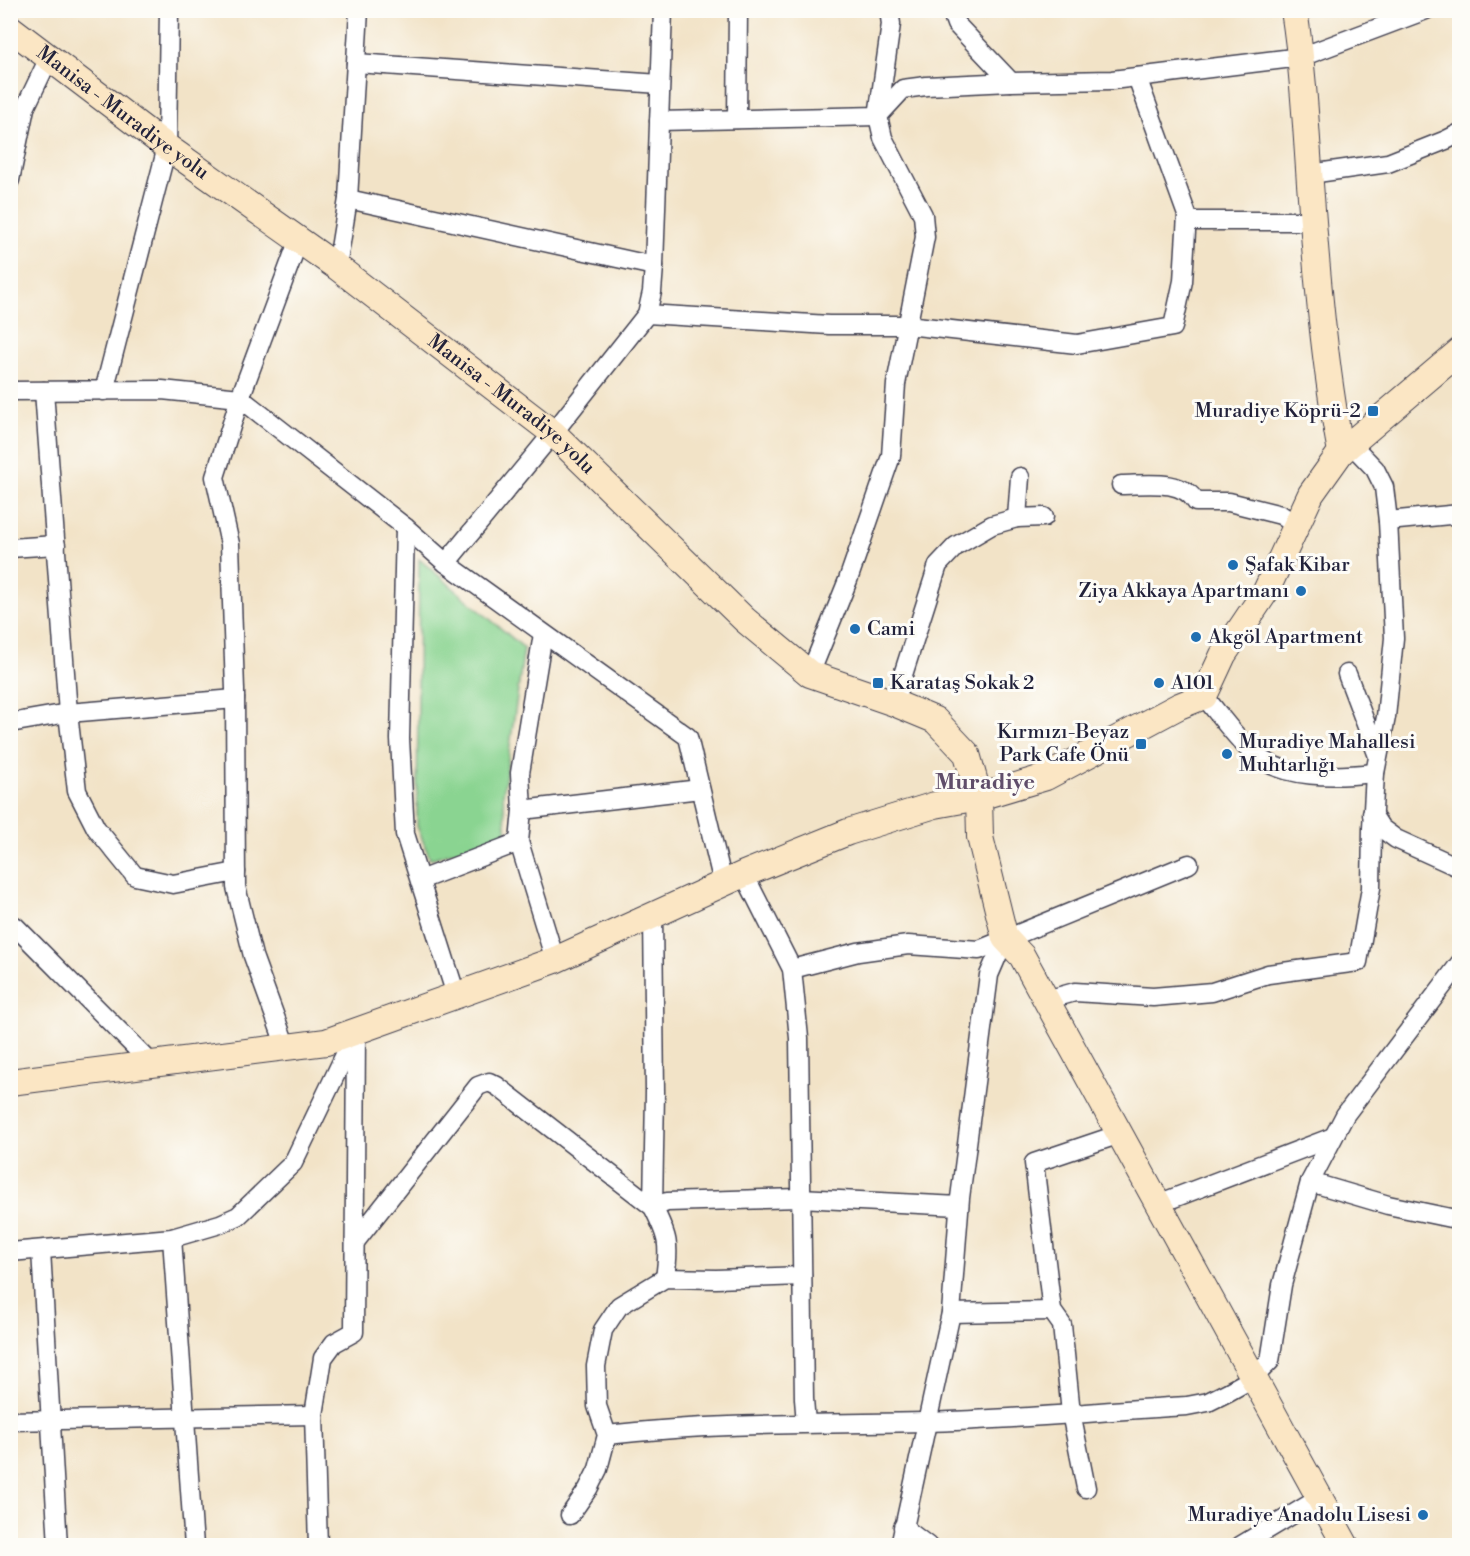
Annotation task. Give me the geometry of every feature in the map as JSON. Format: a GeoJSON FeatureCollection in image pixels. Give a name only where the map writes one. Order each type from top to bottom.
{"type":"FeatureCollection","features":[{"type":"Feature","properties":{"kind":"main road"},"geometry":{"type":"LineString","coordinates":[[1294,10],[1301,57],[1313,221],[1330,393],[1346,448]]}},
{"type":"Feature","properties":{"kind":"main road","name":"Manisa - Muradiye yolu"},"geometry":{"type":"LineString","coordinates":[[13,32],[167,147],[337,267],[553,433],[745,620],[810,674],[935,720],[967,754],[979,797],[980,837],[1005,938]]}},
{"type":"Feature","properties":{"kind":"main road"},"geometry":{"type":"LineString","coordinates":[[10,1082],[326,1042],[555,960],[734,879],[848,832],[935,805],[979,797],[1046,777],[1179,706],[1204,696],[1223,655],[1266,591],[1311,494],[1346,448],[1460,351]]}},
{"type":"Feature","properties":{"kind":"main road"},"geometry":{"type":"LineString","coordinates":[[1005,938],[1022,957],[1346,1545]]}},
{"type":"Feature","properties":{"kind":"street"},"geometry":{"type":"LineString","coordinates":[[104,391],[167,147],[169,10]]}},
{"type":"Feature","properties":{"kind":"street"},"geometry":{"type":"LineString","coordinates":[[337,267],[348,199],[359,10]]}},
{"type":"Feature","properties":{"kind":"street"},"geometry":{"type":"LineString","coordinates":[[446,563],[646,315],[652,292],[654,266],[663,10]]}},
{"type":"Feature","properties":{"kind":"street"},"geometry":{"type":"LineString","coordinates":[[737,119],[738,10]]}},
{"type":"Feature","properties":{"kind":"street"},"geometry":{"type":"LineString","coordinates":[[810,674],[848,580],[891,456],[896,384],[925,237],[922,215],[883,138],[878,116],[891,24],[889,10]]}},
{"type":"Feature","properties":{"kind":"street"},"geometry":{"type":"LineString","coordinates":[[951,10],[956,24],[1011,82]]}},
{"type":"Feature","properties":{"kind":"street"},"geometry":{"type":"LineString","coordinates":[[659,121],[878,116],[903,89],[1011,82],[1112,80],[1301,57],[1426,10]]}},
{"type":"Feature","properties":{"kind":"street"},"geometry":{"type":"LineString","coordinates":[[10,180],[25,108],[50,58]]}},
{"type":"Feature","properties":{"kind":"street"},"geometry":{"type":"LineString","coordinates":[[356,63],[660,84]]}},
{"type":"Feature","properties":{"kind":"street"},"geometry":{"type":"LineString","coordinates":[[646,315],[829,325],[907,325],[1077,344],[1173,327],[1184,281],[1187,215],[1137,77]]}},
{"type":"Feature","properties":{"kind":"street"},"geometry":{"type":"LineString","coordinates":[[1310,174],[1388,163],[1460,133]]}},
{"type":"Feature","properties":{"kind":"street"},"geometry":{"type":"LineString","coordinates":[[348,199],[654,266]]}},
{"type":"Feature","properties":{"kind":"street"},"geometry":{"type":"LineString","coordinates":[[1187,221],[1313,221]]}},
{"type":"Feature","properties":{"kind":"street"},"geometry":{"type":"LineString","coordinates":[[286,1047],[253,956],[236,887],[235,699],[230,544],[215,477],[240,398],[299,239]]}},
{"type":"Feature","properties":{"kind":"street"},"geometry":{"type":"LineString","coordinates":[[10,391],[162,390],[240,398],[405,527],[446,563],[688,737],[700,789],[734,879],[792,969],[799,1038],[800,1198],[806,1423]]}},
{"type":"Feature","properties":{"kind":"street"},"geometry":{"type":"LineString","coordinates":[[44,391],[68,713],[77,790],[96,828],[135,876],[172,884],[236,872]]}},
{"type":"Feature","properties":{"kind":"street"},"geometry":{"type":"LineString","coordinates":[[1046,1000],[1076,992],[1153,997],[1212,992],[1268,974],[1358,963],[1371,888],[1372,814],[1377,765],[1386,717],[1394,638],[1384,487],[1375,469],[1346,448]]}},
{"type":"Feature","properties":{"kind":"street"},"geometry":{"type":"LineString","coordinates":[[1017,518],[1020,477]]}},
{"type":"Feature","properties":{"kind":"street"},"geometry":{"type":"LineString","coordinates":[[1121,485],[1162,485],[1182,488],[1190,492],[1196,502],[1229,502],[1281,515],[1297,526]]}},
{"type":"Feature","properties":{"kind":"street"},"geometry":{"type":"LineString","coordinates":[[1388,521],[1460,513]]}},
{"type":"Feature","properties":{"kind":"street"},"geometry":{"type":"LineString","coordinates":[[894,703],[938,565],[956,546],[992,525],[1017,518],[1044,517]]}},
{"type":"Feature","properties":{"kind":"street"},"geometry":{"type":"LineString","coordinates":[[405,527],[400,739],[405,834],[456,995]]}},
{"type":"Feature","properties":{"kind":"street"},"geometry":{"type":"LineString","coordinates":[[10,548],[56,545]]}},
{"type":"Feature","properties":{"kind":"street"},"geometry":{"type":"LineString","coordinates":[[543,634],[520,773],[522,810],[519,842],[555,960]]}},
{"type":"Feature","properties":{"kind":"street"},"geometry":{"type":"LineString","coordinates":[[1347,674],[1377,765]]}},
{"type":"Feature","properties":{"kind":"street"},"geometry":{"type":"LineString","coordinates":[[1204,696],[1252,753],[1284,771],[1345,776],[1377,765]]}},
{"type":"Feature","properties":{"kind":"street"},"geometry":{"type":"LineString","coordinates":[[10,723],[68,713],[235,699]]}},
{"type":"Feature","properties":{"kind":"street"},"geometry":{"type":"LineString","coordinates":[[522,810],[700,789]]}},
{"type":"Feature","properties":{"kind":"street"},"geometry":{"type":"LineString","coordinates":[[1372,814],[1381,828],[1396,839],[1460,868]]}},
{"type":"Feature","properties":{"kind":"street"},"geometry":{"type":"LineString","coordinates":[[420,880],[519,842]]}},
{"type":"Feature","properties":{"kind":"street"},"geometry":{"type":"LineString","coordinates":[[792,969],[858,952],[908,945],[979,950],[1189,864]]}},
{"type":"Feature","properties":{"kind":"street"},"geometry":{"type":"LineString","coordinates":[[653,916],[655,1092],[653,1207]]}},
{"type":"Feature","properties":{"kind":"street"},"geometry":{"type":"LineString","coordinates":[[10,926],[15,926],[151,1063]]}},
{"type":"Feature","properties":{"kind":"street"},"geometry":{"type":"LineString","coordinates":[[900,1545],[951,1313],[959,1206],[989,975],[1005,938]]}},
{"type":"Feature","properties":{"kind":"street"},"geometry":{"type":"LineString","coordinates":[[607,1435],[652,1430],[806,1423],[927,1422],[1187,1406],[1208,1402],[1253,1378],[1270,1361],[1282,1285],[1310,1182],[1345,1115],[1460,963]]}},
{"type":"Feature","properties":{"kind":"street"},"geometry":{"type":"LineString","coordinates":[[10,1252],[172,1238],[220,1224],[238,1216],[294,1163],[356,1031]]}},
{"type":"Feature","properties":{"kind":"street"},"geometry":{"type":"LineString","coordinates":[[318,1545],[314,1415],[323,1358],[334,1342],[354,1332],[356,1031]]}},
{"type":"Feature","properties":{"kind":"street"},"geometry":{"type":"LineString","coordinates":[[355,1242],[478,1086],[489,1082],[653,1207],[665,1231],[669,1251],[665,1278]]}},
{"type":"Feature","properties":{"kind":"street"},"geometry":{"type":"LineString","coordinates":[[1086,1488],[1071,1413],[1062,1325],[1052,1311],[1034,1163],[1120,1134]]}},
{"type":"Feature","properties":{"kind":"street"},"geometry":{"type":"LineString","coordinates":[[1158,1204],[1334,1137]]}},
{"type":"Feature","properties":{"kind":"street"},"geometry":{"type":"LineString","coordinates":[[1310,1182],[1388,1204],[1460,1220]]}},
{"type":"Feature","properties":{"kind":"street"},"geometry":{"type":"LineString","coordinates":[[653,1207],[667,1202],[800,1198],[959,1206]]}},
{"type":"Feature","properties":{"kind":"street"},"geometry":{"type":"LineString","coordinates":[[172,1238],[194,1545]]}},
{"type":"Feature","properties":{"kind":"street"},"geometry":{"type":"LineString","coordinates":[[41,1250],[58,1545]]}},
{"type":"Feature","properties":{"kind":"street"},"geometry":{"type":"LineString","coordinates":[[570,1515],[588,1489],[598,1469],[607,1435],[597,1406],[596,1366],[603,1330],[619,1306],[665,1278],[802,1276]]}},
{"type":"Feature","properties":{"kind":"street"},"geometry":{"type":"LineString","coordinates":[[951,1313],[1052,1311]]}},
{"type":"Feature","properties":{"kind":"street"},"geometry":{"type":"LineString","coordinates":[[10,1421],[314,1415]]}},
{"type":"Feature","properties":{"kind":"street"},"geometry":{"type":"LineString","coordinates":[[1240,1545],[1320,1498]]}},
{"type":"Feature","properties":{"kind":"street"},"geometry":{"type":"LineString","coordinates":[[903,1527],[928,1545]]}},
{"type":"Feature","properties":{"kind":"green space"},"geometry":{"type":"Polygon","coordinates":[[[419,559],[524,648],[503,795],[507,836],[430,859],[417,826],[419,559]]]}},
{"type":"Feature","properties":{"kind":"place","name":"Muradiye Köprü-2"},"geometry":{"type":"Point","coordinates":[1373,411]}},
{"type":"Feature","properties":{"kind":"place","name":"Şafak Kibar"},"geometry":{"type":"Point","coordinates":[1233,565]}},
{"type":"Feature","properties":{"kind":"place","name":"Ziya Akkaya Apartmanı"},"geometry":{"type":"Point","coordinates":[1301,591]}},
{"type":"Feature","properties":{"kind":"place","name":"Cami"},"geometry":{"type":"Point","coordinates":[855,629]}},
{"type":"Feature","properties":{"kind":"place","name":"Akgöl Apartment"},"geometry":{"type":"Point","coordinates":[1196,637]}},
{"type":"Feature","properties":{"kind":"place","name":"Karataş Sokak 2"},"geometry":{"type":"Point","coordinates":[878,683]}},
{"type":"Feature","properties":{"kind":"place","name":"A101"},"geometry":{"type":"Point","coordinates":[1159,683]}},
{"type":"Feature","properties":{"kind":"place","name":"Kırmızı-Beyaz Park Cafe Önü"},"geometry":{"type":"Point","coordinates":[1141,744]}},
{"type":"Feature","properties":{"kind":"place","name":"Muradiye Mahallesi Muhtarlığı"},"geometry":{"type":"Point","coordinates":[1227,754]}},
{"type":"Feature","properties":{"kind":"place","name":"Muradiye Anadolu Lisesi"},"geometry":{"type":"Point","coordinates":[1423,1515]}},
{"type":"Feature","properties":{"kind":"district","name":"Muradiye"},"geometry":{"type":"Point","coordinates":[985,782]}}]}
